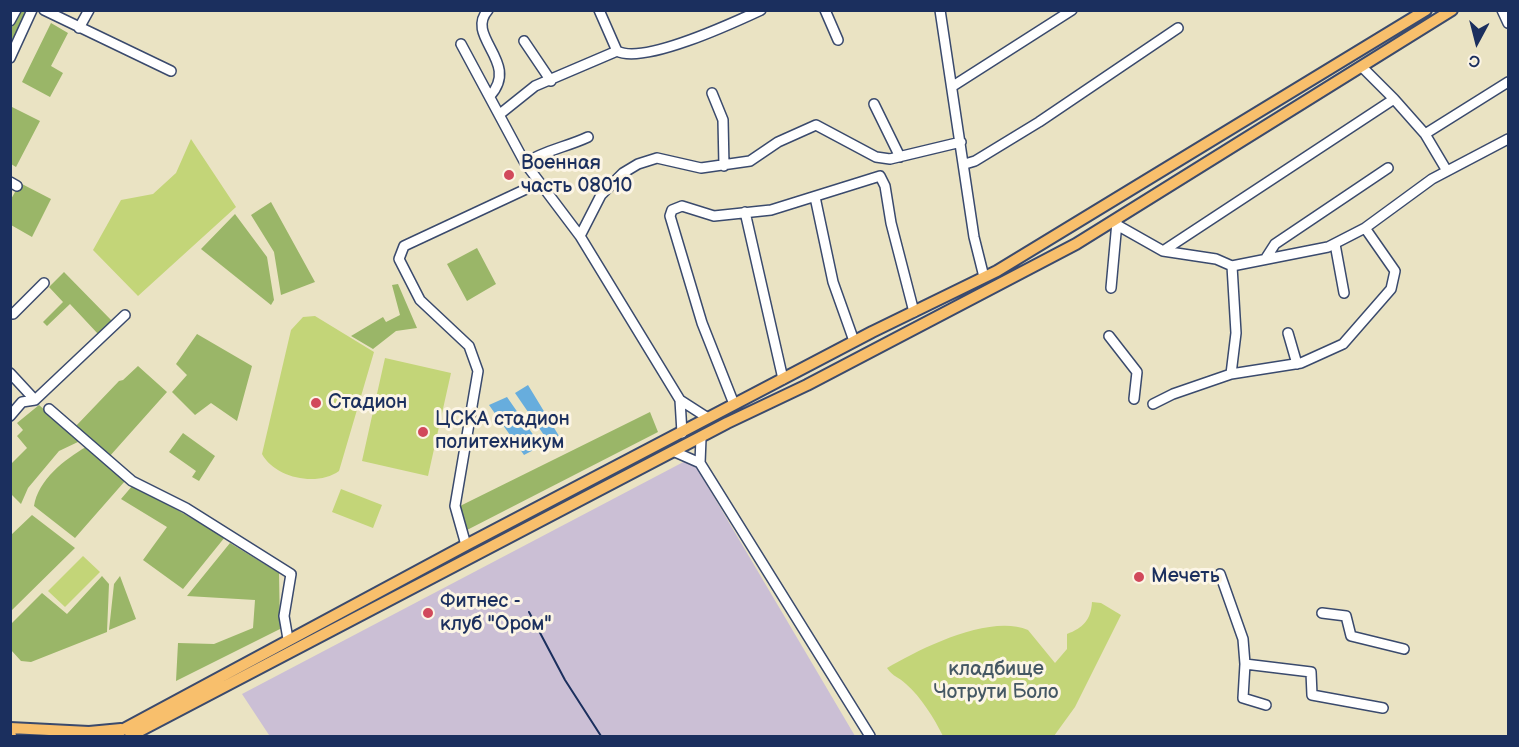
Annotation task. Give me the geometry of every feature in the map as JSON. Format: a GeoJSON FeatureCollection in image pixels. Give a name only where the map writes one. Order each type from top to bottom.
{"type":"FeatureCollection","features":[{"type":"Feature","properties":{"kind":"main road"},"geometry":{"type":"LineString","coordinates":[[111,736],[127,732],[165,715],[577,495],[734,404],[854,341],[984,277],[1043,244],[1426,10]]}},
{"type":"Feature","properties":{"kind":"main road"},"geometry":{"type":"LineString","coordinates":[[148,736],[165,715],[288,639],[466,545],[675,452],[727,423],[807,385],[1117,223],[1452,10]]}},
{"type":"Feature","properties":{"kind":"main road"},"geometry":{"type":"LineString","coordinates":[[1043,244],[1050,258]]}},
{"type":"Feature","properties":{"kind":"main road"},"geometry":{"type":"LineString","coordinates":[[799,370],[807,385]]}},
{"type":"Feature","properties":{"kind":"main road"},"geometry":{"type":"LineString","coordinates":[[10,728],[127,732]]}},
{"type":"Feature","properties":{"kind":"street"},"geometry":{"type":"LineString","coordinates":[[10,21],[16,10]]}},
{"type":"Feature","properties":{"kind":"street"},"geometry":{"type":"LineString","coordinates":[[10,58],[32,10]]}},
{"type":"Feature","properties":{"kind":"street"},"geometry":{"type":"LineString","coordinates":[[44,10],[171,71]]}},
{"type":"Feature","properties":{"kind":"street"},"geometry":{"type":"LineString","coordinates":[[79,28],[89,10]]}},
{"type":"Feature","properties":{"kind":"street"},"geometry":{"type":"LineString","coordinates":[[488,10],[482,18],[481,29],[500,68],[498,84],[490,96]]}},
{"type":"Feature","properties":{"kind":"street"},"geometry":{"type":"LineString","coordinates":[[599,10],[617,51]]}},
{"type":"Feature","properties":{"kind":"street"},"geometry":{"type":"LineString","coordinates":[[500,114],[535,86],[617,51],[634,56],[675,45],[761,10]]}},
{"type":"Feature","properties":{"kind":"street"},"geometry":{"type":"LineString","coordinates":[[825,10],[838,40]]}},
{"type":"Feature","properties":{"kind":"street"},"geometry":{"type":"LineString","coordinates":[[940,10],[954,86],[976,247],[984,277]]}},
{"type":"Feature","properties":{"kind":"street"},"geometry":{"type":"LineString","coordinates":[[954,86],[1072,10]]}},
{"type":"Feature","properties":{"kind":"street"},"geometry":{"type":"LineString","coordinates":[[1502,10],[1509,23]]}},
{"type":"Feature","properties":{"kind":"street"},"geometry":{"type":"LineString","coordinates":[[965,164],[975,161],[1039,122],[1178,28]]}},
{"type":"Feature","properties":{"kind":"street"},"geometry":{"type":"LineString","coordinates":[[524,41],[550,81]]}},
{"type":"Feature","properties":{"kind":"street"},"geometry":{"type":"LineString","coordinates":[[461,44],[525,163],[580,236],[680,400],[708,418]]}},
{"type":"Feature","properties":{"kind":"street"},"geometry":{"type":"LineString","coordinates":[[1362,67],[1425,134],[1447,171]]}},
{"type":"Feature","properties":{"kind":"street"},"geometry":{"type":"LineString","coordinates":[[1425,134],[1509,82]]}},
{"type":"Feature","properties":{"kind":"street"},"geometry":{"type":"LineString","coordinates":[[712,93],[723,120],[724,166]]}},
{"type":"Feature","properties":{"kind":"street"},"geometry":{"type":"LineString","coordinates":[[1162,251],[1394,99]]}},
{"type":"Feature","properties":{"kind":"street"},"geometry":{"type":"LineString","coordinates":[[874,104],[900,157]]}},
{"type":"Feature","properties":{"kind":"street"},"geometry":{"type":"LineString","coordinates":[[580,236],[601,195],[623,172],[657,158],[701,168],[750,161],[778,142],[816,125],[876,157],[900,157],[961,142]]}},
{"type":"Feature","properties":{"kind":"street"},"geometry":{"type":"LineString","coordinates":[[525,163],[539,154],[560,149],[588,137]]}},
{"type":"Feature","properties":{"kind":"street"},"geometry":{"type":"LineString","coordinates":[[1112,288],[1117,223],[1162,251],[1216,259],[1232,266],[1335,244],[1365,228],[1447,171],[1509,139]]}},
{"type":"Feature","properties":{"kind":"street"},"geometry":{"type":"LineString","coordinates":[[1266,258],[1275,244],[1388,168]]}},
{"type":"Feature","properties":{"kind":"street"},"geometry":{"type":"LineString","coordinates":[[734,404],[702,323],[670,216],[672,210],[682,206],[714,216],[771,210],[880,176],[885,186],[891,223],[914,312]]}},
{"type":"Feature","properties":{"kind":"street"},"geometry":{"type":"LineString","coordinates":[[466,545],[454,506],[478,371],[469,346],[420,300],[399,259],[400,252],[404,246],[539,183]]}},
{"type":"Feature","properties":{"kind":"street"},"geometry":{"type":"LineString","coordinates":[[815,197],[833,282],[854,341]]}},
{"type":"Feature","properties":{"kind":"street"},"geometry":{"type":"LineString","coordinates":[[745,212],[783,379]]}},
{"type":"Feature","properties":{"kind":"street"},"geometry":{"type":"LineString","coordinates":[[1153,404],[1173,394],[1232,374],[1297,364],[1343,344],[1391,289],[1395,272],[1365,228]]}},
{"type":"Feature","properties":{"kind":"street"},"geometry":{"type":"LineString","coordinates":[[1335,244],[1344,293]]}},
{"type":"Feature","properties":{"kind":"street"},"geometry":{"type":"LineString","coordinates":[[1232,266],[1236,333],[1232,374]]}},
{"type":"Feature","properties":{"kind":"street"},"geometry":{"type":"LineString","coordinates":[[11,314],[44,283]]}},
{"type":"Feature","properties":{"kind":"street"},"geometry":{"type":"LineString","coordinates":[[10,416],[22,402],[35,400],[125,315]]}},
{"type":"Feature","properties":{"kind":"street"},"geometry":{"type":"LineString","coordinates":[[1288,333],[1297,364]]}},
{"type":"Feature","properties":{"kind":"street"},"geometry":{"type":"LineString","coordinates":[[1109,336],[1137,372],[1134,399]]}},
{"type":"Feature","properties":{"kind":"street"},"geometry":{"type":"LineString","coordinates":[[10,373],[35,400]]}},
{"type":"Feature","properties":{"kind":"street"},"geometry":{"type":"LineString","coordinates":[[680,400],[682,433]]}},
{"type":"Feature","properties":{"kind":"street"},"geometry":{"type":"LineString","coordinates":[[49,409],[132,481],[186,508],[291,574],[285,616],[288,639]]}},
{"type":"Feature","properties":{"kind":"street"},"geometry":{"type":"LineString","coordinates":[[699,463],[701,438]]}},
{"type":"Feature","properties":{"kind":"street"},"geometry":{"type":"LineString","coordinates":[[675,452],[699,463],[870,736]]}},
{"type":"Feature","properties":{"kind":"street"},"geometry":{"type":"LineString","coordinates":[[1220,574],[1243,639],[1245,664],[1243,698],[1266,705]]}},
{"type":"Feature","properties":{"kind":"street"},"geometry":{"type":"LineString","coordinates":[[1322,613],[1346,616],[1351,636],[1404,649]]}},
{"type":"Feature","properties":{"kind":"street"},"geometry":{"type":"LineString","coordinates":[[1245,664],[1311,672],[1312,695],[1383,708]]}},
{"type":"Feature","properties":{"kind":"shaded area"},"geometry":{"type":"Polygon","coordinates":[[[691,458],[855,736],[267,736],[269,735],[242,694],[691,458]]]}},
{"type":"Feature","properties":{"kind":"green space"},"geometry":{"type":"Polygon","coordinates":[[[20,11],[27,11],[11,48],[11,29],[20,11]]]}},
{"type":"Feature","properties":{"kind":"green space"},"geometry":{"type":"Polygon","coordinates":[[[51,23],[68,33],[51,66],[63,73],[50,97],[22,82],[51,23]]]}},
{"type":"Feature","properties":{"kind":"green space"},"geometry":{"type":"Polygon","coordinates":[[[10,106],[40,121],[16,167],[11,164],[10,106]]]}},
{"type":"Feature","properties":{"kind":"green space"},"geometry":{"type":"Polygon","coordinates":[[[191,139],[236,207],[138,296],[93,250],[121,200],[153,194],[176,173],[191,139]]]}},
{"type":"Feature","properties":{"kind":"green space"},"geometry":{"type":"Polygon","coordinates":[[[20,183],[51,199],[32,237],[11,225],[10,201],[20,183]]]}},
{"type":"Feature","properties":{"kind":"green space"},"geometry":{"type":"Polygon","coordinates":[[[271,202],[315,282],[281,295],[274,252],[251,215],[271,202]]]}},
{"type":"Feature","properties":{"kind":"green space"},"geometry":{"type":"Polygon","coordinates":[[[235,214],[267,257],[274,300],[271,305],[201,249],[235,214]]]}},
{"type":"Feature","properties":{"kind":"green space"},"geometry":{"type":"Polygon","coordinates":[[[477,248],[496,284],[467,301],[447,264],[477,248]]]}},
{"type":"Feature","properties":{"kind":"green space"},"geometry":{"type":"Polygon","coordinates":[[[64,272],[113,322],[99,335],[70,304],[47,326],[43,322],[63,302],[49,287],[64,272]]]}},
{"type":"Feature","properties":{"kind":"green space"},"geometry":{"type":"Polygon","coordinates":[[[398,284],[417,328],[396,331],[373,349],[351,336],[383,317],[386,322],[400,315],[392,285],[398,284]]]}},
{"type":"Feature","properties":{"kind":"green space","name":"Стадион"},"geometry":{"type":"Polygon","coordinates":[[[315,316],[374,352],[339,471],[330,476],[308,479],[297,478],[276,469],[262,454],[291,330],[303,317],[315,316]]]}},
{"type":"Feature","properties":{"kind":"green space"},"geometry":{"type":"Polygon","coordinates":[[[197,334],[252,366],[237,421],[211,403],[195,415],[172,392],[187,375],[176,364],[197,334]]]}},
{"type":"Feature","properties":{"kind":"green space"},"geometry":{"type":"Polygon","coordinates":[[[385,358],[451,373],[428,476],[362,461],[385,358]]]}},
{"type":"Feature","properties":{"kind":"green space"},"geometry":{"type":"Polygon","coordinates":[[[138,366],[167,392],[109,457],[75,427],[119,381],[138,366]]]}},
{"type":"Feature","properties":{"kind":"green space"},"geometry":{"type":"Polygon","coordinates":[[[39,405],[80,441],[59,451],[28,488],[21,504],[12,495],[11,497],[11,464],[27,448],[17,436],[23,430],[17,423],[39,405]]]}},
{"type":"Feature","properties":{"kind":"green space"},"geometry":{"type":"Polygon","coordinates":[[[650,412],[658,432],[467,530],[460,506],[650,412]]]}},
{"type":"Feature","properties":{"kind":"green space"},"geometry":{"type":"Polygon","coordinates":[[[183,433],[215,456],[199,481],[192,477],[196,471],[169,452],[183,433]]]}},
{"type":"Feature","properties":{"kind":"green space"},"geometry":{"type":"Polygon","coordinates":[[[86,447],[125,481],[75,538],[34,506],[41,488],[54,471],[86,447]]]}},
{"type":"Feature","properties":{"kind":"green space"},"geometry":{"type":"Polygon","coordinates":[[[133,485],[225,537],[183,589],[143,560],[167,527],[121,499],[133,485]]]}},
{"type":"Feature","properties":{"kind":"green space"},"geometry":{"type":"Polygon","coordinates":[[[341,489],[382,505],[373,528],[332,512],[341,489]]]}},
{"type":"Feature","properties":{"kind":"green space"},"geometry":{"type":"Polygon","coordinates":[[[32,515],[75,548],[11,611],[11,535],[32,515]]]}},
{"type":"Feature","properties":{"kind":"green space"},"geometry":{"type":"Polygon","coordinates":[[[230,543],[279,573],[280,629],[176,681],[178,643],[214,644],[253,628],[255,600],[187,596],[230,543]]]}},
{"type":"Feature","properties":{"kind":"green space"},"geometry":{"type":"Polygon","coordinates":[[[83,556],[100,572],[65,607],[48,591],[83,556]]]}},
{"type":"Feature","properties":{"kind":"green space"},"geometry":{"type":"Polygon","coordinates":[[[102,576],[109,584],[107,632],[31,662],[21,661],[11,650],[11,624],[42,593],[67,614],[102,576]]]}},
{"type":"Feature","properties":{"kind":"green space"},"geometry":{"type":"Polygon","coordinates":[[[120,576],[136,619],[109,630],[114,584],[120,576]]]}},
{"type":"Feature","properties":{"kind":"green space","name":"кладбище Чотрути Боло"},"geometry":{"type":"Polygon","coordinates":[[[1092,602],[1101,603],[1121,615],[1075,707],[1054,736],[943,736],[917,695],[887,668],[937,643],[994,626],[1012,626],[1028,630],[1055,663],[1067,649],[1067,634],[1085,623],[1092,602]]]}},
{"type":"Feature","properties":{"kind":"water"},"geometry":{"type":"Polygon","coordinates":[[[528,385],[559,436],[548,441],[515,393],[528,385]]]}},
{"type":"Feature","properties":{"kind":"water"},"geometry":{"type":"Polygon","coordinates":[[[507,397],[541,446],[524,455],[489,405],[507,397]]]}},
{"type":"Feature","properties":{"kind":"railway"},"geometry":{"type":"LineString","coordinates":[[529,612],[565,680],[601,736]]}},
{"type":"Feature","properties":{"kind":"place","name":"Военная часть 08010"},"geometry":{"type":"Point","coordinates":[509,175]}},
{"type":"Feature","properties":{"kind":"place","name":"Стадион"},"geometry":{"type":"Point","coordinates":[316,403]}},
{"type":"Feature","properties":{"kind":"place","name":"ЦСКА стадион политехникум"},"geometry":{"type":"Point","coordinates":[423,432]}},
{"type":"Feature","properties":{"kind":"place","name":"Мечеть"},"geometry":{"type":"Point","coordinates":[1139,577]}},
{"type":"Feature","properties":{"kind":"place","name":"Фитнес - клуб \"Ором\""},"geometry":{"type":"Point","coordinates":[428,613]}}]}
